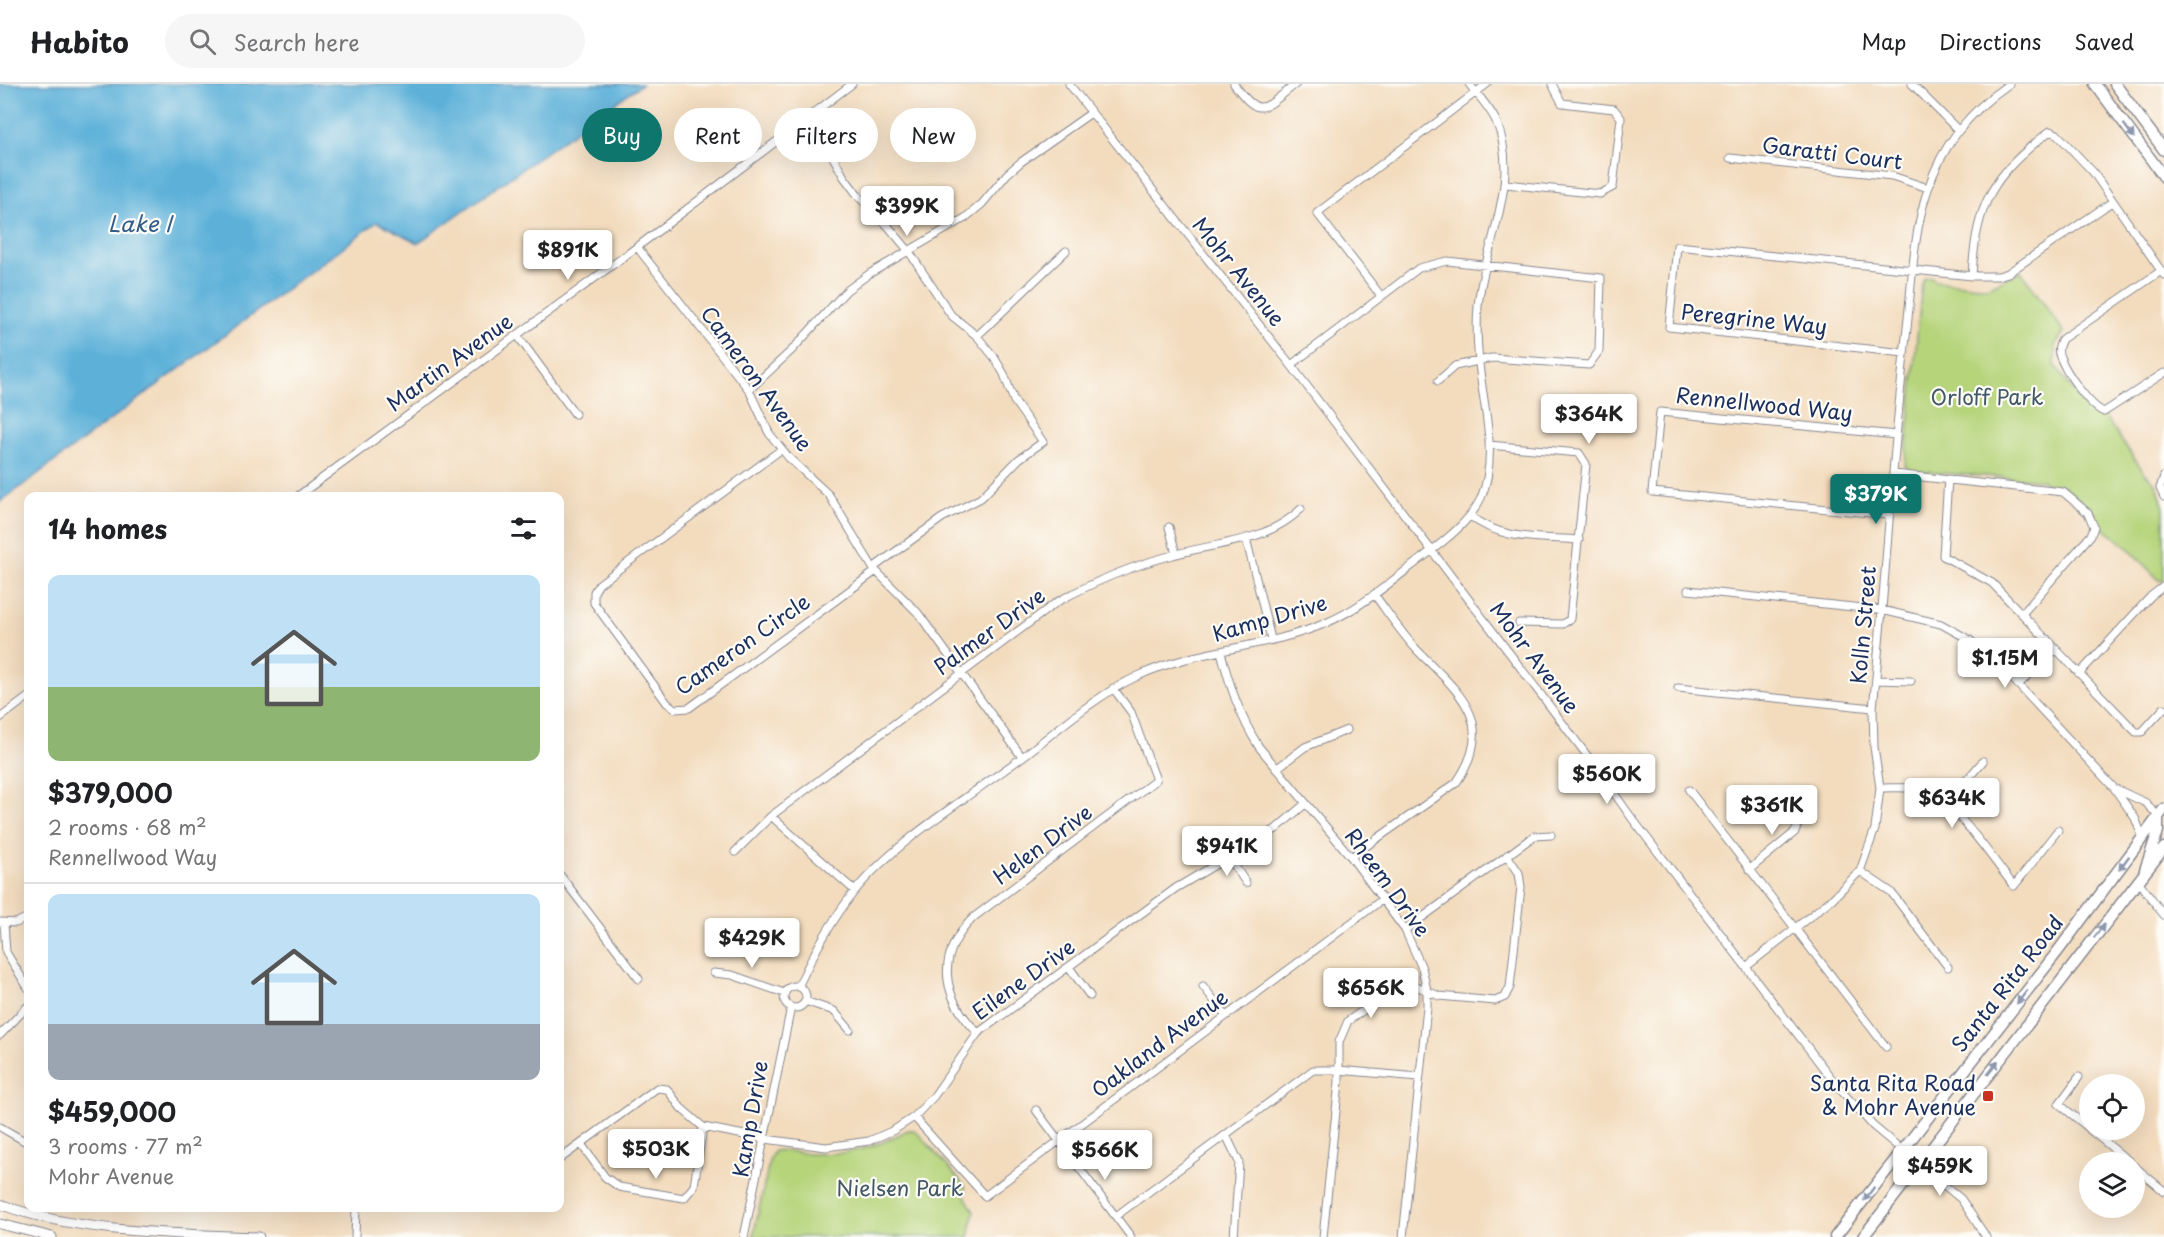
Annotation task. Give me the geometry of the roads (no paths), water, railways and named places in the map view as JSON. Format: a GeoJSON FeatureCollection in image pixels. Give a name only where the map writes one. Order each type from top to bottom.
{"type":"FeatureCollection","features":[{"type":"Feature","properties":{"kind":"main road"},"geometry":{"type":"LineString","coordinates":[[2095,84],[2164,177]]}},
{"type":"Feature","properties":{"kind":"main road"},"geometry":{"type":"LineString","coordinates":[[2115,84],[2164,150]]}},
{"type":"Feature","properties":{"kind":"main road"},"geometry":{"type":"LineString","coordinates":[[2141,877],[2161,812]]}},
{"type":"Feature","properties":{"kind":"main road","name":"Santa Rita Road"},"geometry":{"type":"LineString","coordinates":[[1835,1237],[2058,951],[2161,812]]}},
{"type":"Feature","properties":{"kind":"main road","name":"Santa Rita Road"},"geometry":{"type":"LineString","coordinates":[[1863,1237],[2164,848]]}},
{"type":"Feature","properties":{"kind":"main road"},"geometry":{"type":"LineString","coordinates":[[2058,951],[2074,963]]}},
{"type":"Feature","properties":{"kind":"main road"},"geometry":{"type":"LineString","coordinates":[[0,1204],[24,1211]]}},
{"type":"Feature","properties":{"kind":"main road"},"geometry":{"type":"LineString","coordinates":[[28,1212],[113,1228],[259,1237]]}},
{"type":"Feature","properties":{"kind":"main road"},"geometry":{"type":"LineString","coordinates":[[0,1224],[52,1237]]}},
{"type":"Feature","properties":{"kind":"street","name":"Martin Avenue"},"geometry":{"type":"LineString","coordinates":[[819,108],[852,84]]}},
{"type":"Feature","properties":{"kind":"street","name":"Mohr Avenue"},"geometry":{"type":"LineString","coordinates":[[1069,84],[1292,365],[1746,967],[1861,1114],[1961,1199],[1986,1237]]}},
{"type":"Feature","properties":{"kind":"street"},"geometry":{"type":"LineString","coordinates":[[1234,84],[1248,104],[1258,108],[1267,106],[1296,84]]}},
{"type":"Feature","properties":{"kind":"street","name":"Kamp Drive"},"geometry":{"type":"LineString","coordinates":[[798,987],[809,963],[855,891],[895,852],[1113,688],[1170,663],[1221,652],[1324,624],[1374,594],[1432,550],[1470,516],[1480,501],[1488,477],[1489,445],[1478,361],[1477,313],[1484,266],[1506,184],[1506,155],[1495,119],[1470,84]]}},
{"type":"Feature","properties":{"kind":"street"},"geometry":{"type":"LineString","coordinates":[[1381,296],[1317,213],[1487,84]]}},
{"type":"Feature","properties":{"kind":"street"},"geometry":{"type":"LineString","coordinates":[[1506,184],[1600,194],[1613,187],[1622,118],[1614,109],[1562,103],[1552,84]]}},
{"type":"Feature","properties":{"kind":"street"},"geometry":{"type":"LineString","coordinates":[[1912,84],[1957,129]]}},
{"type":"Feature","properties":{"kind":"street","name":"Kolln Street"},"geometry":{"type":"LineString","coordinates":[[1746,967],[1795,930],[1860,871],[1875,830],[1880,788],[1874,747],[1873,708],[1904,353],[1914,271],[1928,188],[1957,129],[1990,97],[2009,84]]}},
{"type":"Feature","properties":{"kind":"street"},"geometry":{"type":"LineString","coordinates":[[749,390],[792,350],[846,291],[909,250],[965,218],[982,204],[1007,174],[1021,162],[1091,113]]}},
{"type":"Feature","properties":{"kind":"street"},"geometry":{"type":"LineString","coordinates":[[1972,276],[1974,239],[1980,216],[1997,182],[2016,158],[2050,131],[2058,134],[2087,165],[2163,273],[2062,339],[2058,347],[2059,356],[2095,408],[2104,412],[2164,373]]}},
{"type":"Feature","properties":{"kind":"street","name":"Martin Avenue"},"geometry":{"type":"LineString","coordinates":[[303,492],[637,247],[774,142]]}},
{"type":"Feature","properties":{"kind":"street","name":"Garatti Court"},"geometry":{"type":"LineString","coordinates":[[1730,158],[1892,176],[1928,188]]}},
{"type":"Feature","properties":{"kind":"street"},"geometry":{"type":"LineString","coordinates":[[836,162],[844,177],[909,250],[938,299],[951,315],[977,336],[994,357],[1004,374],[1014,401],[1043,442],[1019,459],[981,498],[942,518],[875,569]]}},
{"type":"Feature","properties":{"kind":"street"},"geometry":{"type":"LineString","coordinates":[[1914,271],[1972,276],[1998,276],[2008,273],[2112,202]]}},
{"type":"Feature","properties":{"kind":"street","name":"Peregrine Way"},"geometry":{"type":"LineString","coordinates":[[1904,353],[1669,327],[1677,246],[1914,271]]}},
{"type":"Feature","properties":{"kind":"street","name":"Cameron Avenue"},"geometry":{"type":"LineString","coordinates":[[637,247],[749,390],[769,433],[829,495],[875,569],[918,613],[1022,757]]}},
{"type":"Feature","properties":{"kind":"street"},"geometry":{"type":"LineString","coordinates":[[977,336],[1066,252]]}},
{"type":"Feature","properties":{"kind":"street"},"geometry":{"type":"LineString","coordinates":[[1292,365],[1419,268],[1447,261],[1601,278],[1599,351],[1589,365],[1492,358],[1455,366],[1438,381]]}},
{"type":"Feature","properties":{"kind":"street"},"geometry":{"type":"LineString","coordinates":[[517,335],[575,414]]}},
{"type":"Feature","properties":{"kind":"street","name":"Rennellwood Way"},"geometry":{"type":"LineString","coordinates":[[1890,515],[1652,492],[1660,412],[1896,435]]}},
{"type":"Feature","properties":{"kind":"street"},"geometry":{"type":"LineString","coordinates":[[1489,445],[1579,453],[1584,457],[1586,464],[1570,619],[1563,624],[1519,623]]}},
{"type":"Feature","properties":{"kind":"street","name":"Cameron Circle"},"geometry":{"type":"LineString","coordinates":[[782,449],[599,584],[594,592],[594,603],[667,703],[675,709],[689,708],[875,569]]}},
{"type":"Feature","properties":{"kind":"street"},"geometry":{"type":"LineString","coordinates":[[1894,474],[2063,492],[2088,513],[2094,526],[2091,535],[2022,614]]}},
{"type":"Feature","properties":{"kind":"street"},"geometry":{"type":"LineString","coordinates":[[2164,476],[2160,488],[2164,496]]}},
{"type":"Feature","properties":{"kind":"street"},"geometry":{"type":"LineString","coordinates":[[1948,478],[1943,556],[1992,583],[2136,732],[2142,732],[2164,708]]}},
{"type":"Feature","properties":{"kind":"street","name":"Palmer Drive"},"geometry":{"type":"LineString","coordinates":[[735,852],[771,816],[1057,602],[1097,579],[1176,554],[1265,534],[1287,523],[1301,509]]}},
{"type":"Feature","properties":{"kind":"street"},"geometry":{"type":"LineString","coordinates":[[1470,516],[1484,527],[1500,534],[1579,540]]}},
{"type":"Feature","properties":{"kind":"street"},"geometry":{"type":"LineString","coordinates":[[1169,527],[1176,554]]}},
{"type":"Feature","properties":{"kind":"street"},"geometry":{"type":"LineString","coordinates":[[1246,538],[1271,639]]}},
{"type":"Feature","properties":{"kind":"street"},"geometry":{"type":"LineString","coordinates":[[2079,674],[2151,596],[2164,586]]}},
{"type":"Feature","properties":{"kind":"street"},"geometry":{"type":"LineString","coordinates":[[1688,590],[1882,610],[1941,624],[1970,640],[2010,676],[2114,788],[2135,818],[2143,838]]}},
{"type":"Feature","properties":{"kind":"street"},"geometry":{"type":"LineString","coordinates":[[1351,857],[1456,783],[1465,770],[1476,744],[1474,728],[1464,699],[1415,648],[1374,594]]}},
{"type":"Feature","properties":{"kind":"street"},"geometry":{"type":"LineString","coordinates":[[2010,676],[2047,639]]}},
{"type":"Feature","properties":{"kind":"street"},"geometry":{"type":"LineString","coordinates":[[2018,685],[2056,649]]}},
{"type":"Feature","properties":{"kind":"street","name":"Rheem Drive"},"geometry":{"type":"LineString","coordinates":[[1221,652],[1230,689],[1245,724],[1276,769],[1351,857],[1383,899],[1415,948],[1427,990],[1403,1237]]}},
{"type":"Feature","properties":{"kind":"street"},"geometry":{"type":"LineString","coordinates":[[1876,680],[1911,681]]}},
{"type":"Feature","properties":{"kind":"street","name":"Helen Drive"},"geometry":{"type":"LineString","coordinates":[[978,1033],[958,1008],[948,984],[946,963],[959,932],[974,917],[1156,780],[1131,712],[1113,688]]}},
{"type":"Feature","properties":{"kind":"street"},"geometry":{"type":"LineString","coordinates":[[1678,688],[1873,708]]}},
{"type":"Feature","properties":{"kind":"street"},"geometry":{"type":"LineString","coordinates":[[0,718],[24,700]]}},
{"type":"Feature","properties":{"kind":"street"},"geometry":{"type":"LineString","coordinates":[[1276,769],[1305,747],[1347,730]]}},
{"type":"Feature","properties":{"kind":"street"},"geometry":{"type":"LineString","coordinates":[[1947,803],[1983,761]]}},
{"type":"Feature","properties":{"kind":"street"},"geometry":{"type":"LineString","coordinates":[[1880,788],[1909,788],[1925,791],[1947,803],[2014,886],[2058,830]]}},
{"type":"Feature","properties":{"kind":"street"},"geometry":{"type":"LineString","coordinates":[[2114,788],[2161,812]]}},
{"type":"Feature","properties":{"kind":"street"},"geometry":{"type":"LineString","coordinates":[[1689,790],[1886,1047]]}},
{"type":"Feature","properties":{"kind":"street","name":"Eilene Drive"},"geometry":{"type":"LineString","coordinates":[[703,1127],[765,1139],[826,1147],[850,1145],[894,1130],[914,1117],[934,1096],[978,1033],[1176,888],[1276,828],[1305,804]]}},
{"type":"Feature","properties":{"kind":"street"},"geometry":{"type":"LineString","coordinates":[[1749,870],[1795,832],[1805,810]]}},
{"type":"Feature","properties":{"kind":"street"},"geometry":{"type":"LineString","coordinates":[[771,816],[855,891]]}},
{"type":"Feature","properties":{"kind":"street"},"geometry":{"type":"LineString","coordinates":[[1405,930],[1534,836],[1551,835]]}},
{"type":"Feature","properties":{"kind":"street"},"geometry":{"type":"LineString","coordinates":[[1323,1237],[1339,1042],[1348,1021],[1397,987],[1414,986],[1439,996],[1495,1001],[1505,997],[1510,987],[1521,887],[1519,873],[1507,855]]}},
{"type":"Feature","properties":{"kind":"street"},"geometry":{"type":"LineString","coordinates":[[1229,857],[1246,883]]}},
{"type":"Feature","properties":{"kind":"street"},"geometry":{"type":"LineString","coordinates":[[1860,871],[1891,892],[1948,967]]}},
{"type":"Feature","properties":{"kind":"street"},"geometry":{"type":"LineString","coordinates":[[2141,877],[2164,915]]}},
{"type":"Feature","properties":{"kind":"street"},"geometry":{"type":"LineString","coordinates":[[564,880],[639,979]]}},
{"type":"Feature","properties":{"kind":"street","name":"Oakland Avenue"},"geometry":{"type":"LineString","coordinates":[[914,1117],[985,1196],[1383,899]]}},
{"type":"Feature","properties":{"kind":"street"},"geometry":{"type":"LineString","coordinates":[[24,919],[16,923],[2,922],[6,952],[24,981]]}},
{"type":"Feature","properties":{"kind":"street"},"geometry":{"type":"LineString","coordinates":[[1069,967],[1090,996]]}},
{"type":"Feature","properties":{"kind":"street"},"geometry":{"type":"LineString","coordinates":[[714,973],[732,975],[784,993]]}},
{"type":"Feature","properties":{"kind":"street"},"geometry":{"type":"LineString","coordinates":[[1203,986],[1226,1016]]}},
{"type":"Feature","properties":{"kind":"street"},"geometry":{"type":"LineString","coordinates":[[790,987],[798,987],[805,992],[805,1001],[799,1007],[791,1007],[785,1002],[784,993],[790,987]]}},
{"type":"Feature","properties":{"kind":"street"},"geometry":{"type":"LineString","coordinates":[[805,1001],[834,1011],[850,1030]]}},
{"type":"Feature","properties":{"kind":"street","name":"Kamp Drive"},"geometry":{"type":"LineString","coordinates":[[744,1237],[765,1139],[782,1040],[791,1007]]}},
{"type":"Feature","properties":{"kind":"street"},"geometry":{"type":"LineString","coordinates":[[0,1035],[24,1010]]}},
{"type":"Feature","properties":{"kind":"street"},"geometry":{"type":"LineString","coordinates":[[1116,1216],[1313,1070],[1419,1077]]}},
{"type":"Feature","properties":{"kind":"street"},"geometry":{"type":"LineString","coordinates":[[2079,1077],[2059,1104],[2079,1120]]}},
{"type":"Feature","properties":{"kind":"street"},"geometry":{"type":"LineString","coordinates":[[564,1156],[657,1088],[667,1089],[681,1108],[703,1127],[694,1186],[684,1198],[619,1187],[605,1177],[581,1144]]}},
{"type":"Feature","properties":{"kind":"street"},"geometry":{"type":"LineString","coordinates":[[1036,1110],[1131,1237]]}},
{"type":"Feature","properties":{"kind":"street"},"geometry":{"type":"LineString","coordinates":[[0,1127],[24,1141]]}},
{"type":"Feature","properties":{"kind":"street"},"geometry":{"type":"LineString","coordinates":[[1226,1135],[1239,1162],[1234,1237]]}},
{"type":"Feature","properties":{"kind":"street"},"geometry":{"type":"LineString","coordinates":[[2103,1140],[2118,1152]]}},
{"type":"Feature","properties":{"kind":"street"},"geometry":{"type":"LineString","coordinates":[[2145,1175],[2164,1191]]}},
{"type":"Feature","properties":{"kind":"street"},"geometry":{"type":"LineString","coordinates":[[355,1237],[357,1212]]}},
{"type":"Feature","properties":{"kind":"water","name":"Lake I"},"geometry":{"type":"Polygon","coordinates":[[[0,84],[642,84],[608,108],[582,108],[582,127],[418,243],[377,222],[0,502],[0,84]]]}},
{"type":"Feature","properties":{"kind":"place","name":"Santa Rita Road & Mohr Avenue"},"geometry":{"type":"Point","coordinates":[1988,1096]}},
{"type":"Feature","properties":{"kind":"park label","name":"Orloff Park"},"geometry":{"type":"Point","coordinates":[1987,398]}},
{"type":"Feature","properties":{"kind":"park label","name":"Nielsen Park"},"geometry":{"type":"Point","coordinates":[900,1189]}}]}
